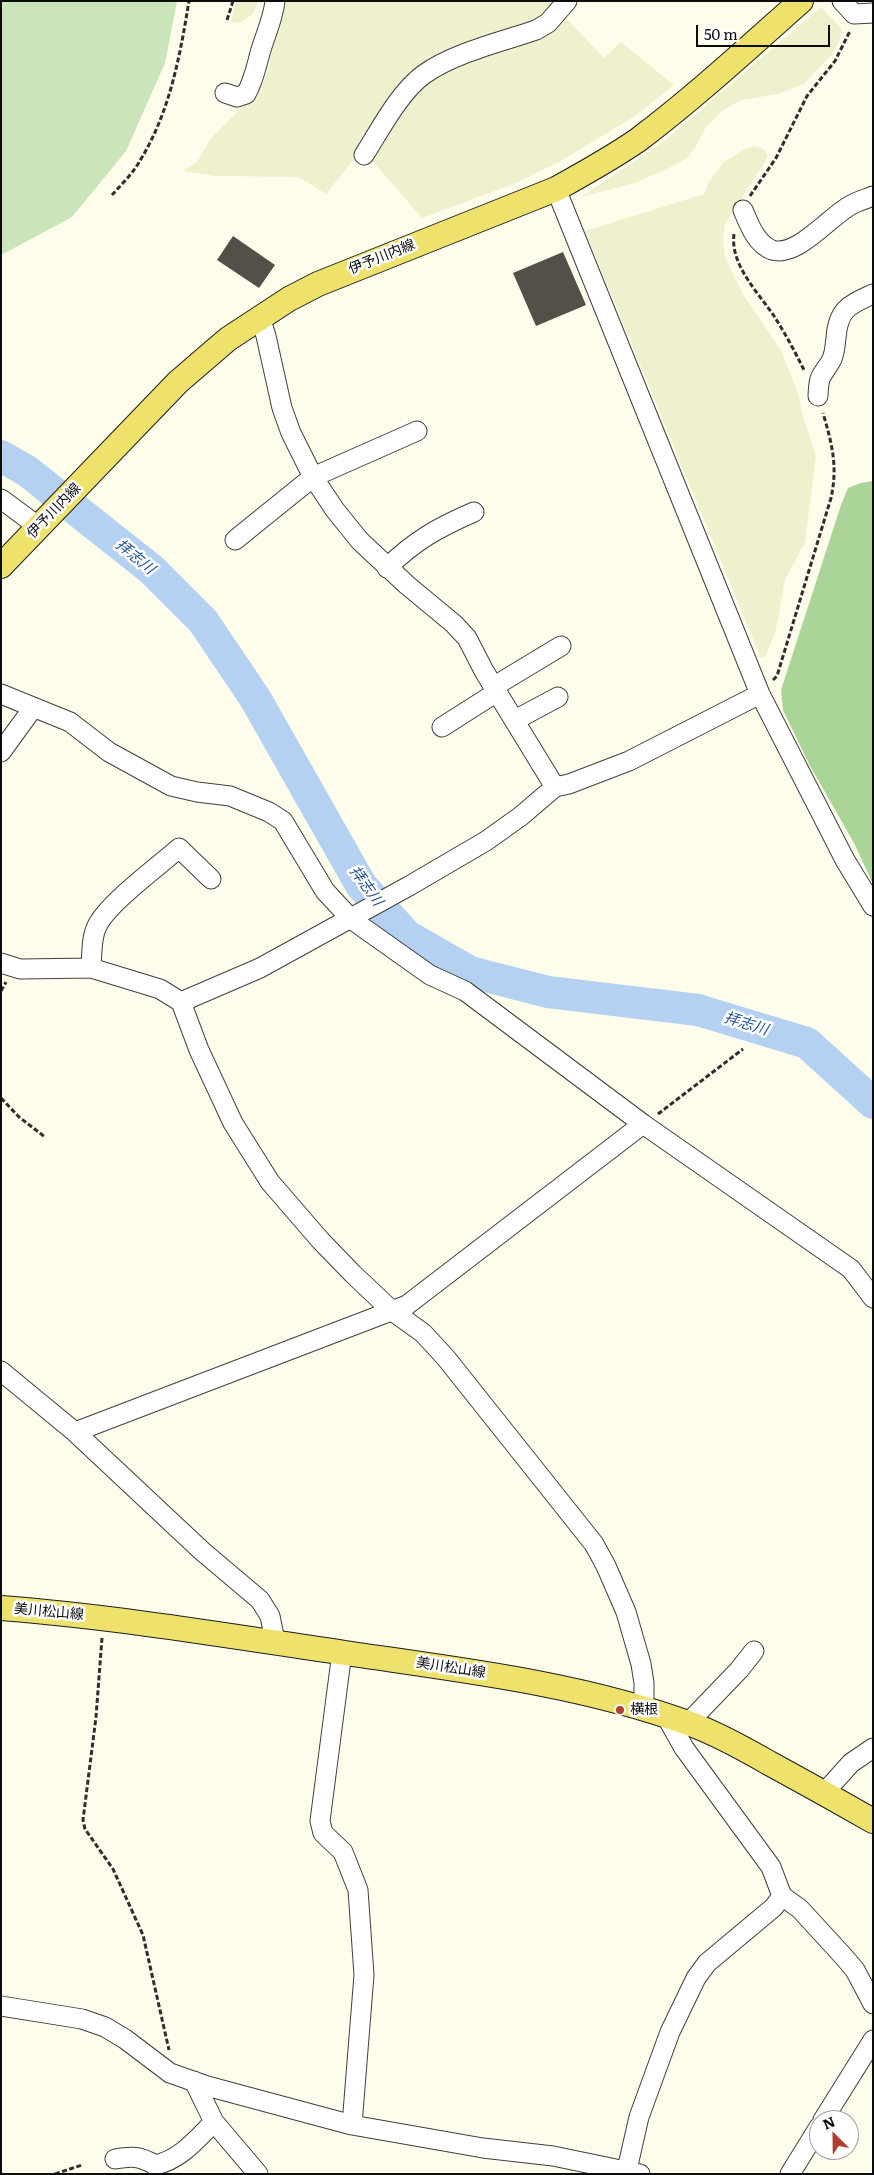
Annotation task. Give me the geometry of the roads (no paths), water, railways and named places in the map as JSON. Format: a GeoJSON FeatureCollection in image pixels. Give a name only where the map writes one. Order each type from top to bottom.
{"type":"FeatureCollection","features":[{"type":"Feature","properties":{"kind":"main road","name":"伊予川内線"},"geometry":{"type":"LineString","coordinates":[[1,566],[178,382],[228,339],[289,298],[351,269],[556,189],[637,140],[734,61],[801,1]]}},
{"type":"Feature","properties":{"kind":"main road","name":"美川松山線"},"geometry":{"type":"LineString","coordinates":[[1,1608],[104,1617],[275,1641],[567,1688],[608,1697],[677,1720],[747,1750],[873,1821]]}},
{"type":"Feature","properties":{"kind":"street"},"geometry":{"type":"LineString","coordinates":[[225,93],[237,97],[246,94],[254,81],[260,52],[274,16],[275,1]]}},
{"type":"Feature","properties":{"kind":"street"},"geometry":{"type":"LineString","coordinates":[[364,155],[410,87],[422,76],[454,58],[536,30],[548,23],[567,1]]}},
{"type":"Feature","properties":{"kind":"street"},"geometry":{"type":"LineString","coordinates":[[556,189],[760,694],[845,860],[873,906]]}},
{"type":"Feature","properties":{"kind":"street"},"geometry":{"type":"LineString","coordinates":[[743,210],[760,242],[771,249],[781,251],[802,242],[850,205],[873,196]]}},
{"type":"Feature","properties":{"kind":"street"},"geometry":{"type":"LineString","coordinates":[[818,396],[820,376],[831,360],[835,349],[838,320],[845,309],[873,294]]}},
{"type":"Feature","properties":{"kind":"street"},"geometry":{"type":"LineString","coordinates":[[260,317],[282,408],[291,433],[313,477],[335,510],[360,541],[387,568],[454,624],[467,638],[495,690],[555,787]]}},
{"type":"Feature","properties":{"kind":"street"},"geometry":{"type":"LineString","coordinates":[[235,540],[313,477],[417,430]]}},
{"type":"Feature","properties":{"kind":"street"},"geometry":{"type":"LineString","coordinates":[[1,499],[43,523]]}},
{"type":"Feature","properties":{"kind":"street"},"geometry":{"type":"LineString","coordinates":[[387,568],[401,554],[432,530],[474,512]]}},
{"type":"Feature","properties":{"kind":"street"},"geometry":{"type":"LineString","coordinates":[[442,727],[561,646]]}},
{"type":"Feature","properties":{"kind":"street"},"geometry":{"type":"LineString","coordinates":[[1,694],[70,722],[109,752],[171,786],[197,792],[230,796],[269,812],[283,821],[325,891],[354,917],[430,975],[465,991],[643,1124],[851,1269],[873,1298]]}},
{"type":"Feature","properties":{"kind":"street"},"geometry":{"type":"LineString","coordinates":[[181,1002],[260,968],[409,886],[486,841],[521,816],[555,787],[569,784],[629,761],[760,694]]}},
{"type":"Feature","properties":{"kind":"street"},"geometry":{"type":"LineString","coordinates":[[515,720],[558,698]]}},
{"type":"Feature","properties":{"kind":"street"},"geometry":{"type":"LineString","coordinates":[[1,752],[33,708]]}},
{"type":"Feature","properties":{"kind":"street"},"geometry":{"type":"LineString","coordinates":[[90,968],[93,937],[97,925],[121,898],[180,848],[211,879]]}},
{"type":"Feature","properties":{"kind":"street"},"geometry":{"type":"LineString","coordinates":[[1,963],[20,968],[90,968],[160,989],[181,1002],[199,1050],[234,1123],[270,1182],[321,1241],[391,1310],[423,1333],[446,1358],[594,1544],[615,1584],[636,1644],[644,1683],[644,1708]]}},
{"type":"Feature","properties":{"kind":"street"},"geometry":{"type":"LineString","coordinates":[[1,977],[8,976],[20,968]]}},
{"type":"Feature","properties":{"kind":"street"},"geometry":{"type":"LineString","coordinates":[[75,1432],[407,1305],[643,1124]]}},
{"type":"Feature","properties":{"kind":"street"},"geometry":{"type":"LineString","coordinates":[[1,1371],[75,1432],[202,1551],[260,1600],[270,1616],[275,1641]]}},
{"type":"Feature","properties":{"kind":"street"},"geometry":{"type":"LineString","coordinates":[[754,1651],[739,1670],[677,1720],[684,1748],[771,1867],[782,1896],[800,1909],[844,1956],[873,2004]]}},
{"type":"Feature","properties":{"kind":"street"},"geometry":{"type":"LineString","coordinates":[[342,1652],[320,1821],[323,1834],[343,1852],[358,1890],[364,1975],[352,2125]]}},
{"type":"Feature","properties":{"kind":"street"},"geometry":{"type":"LineString","coordinates":[[824,1793],[852,1762],[873,1748]]}},
{"type":"Feature","properties":{"kind":"street"},"geometry":{"type":"LineString","coordinates":[[1,2006],[82,2019],[105,2027],[143,2051],[170,2073],[352,2125],[483,2148],[553,2156],[631,2173],[639,2117],[670,2032],[696,1978],[707,1963],[774,1907],[782,1896]]}},
{"type":"Feature","properties":{"kind":"street"},"geometry":{"type":"LineString","coordinates":[[829,2110],[873,2040]]}},
{"type":"Feature","properties":{"kind":"street"},"geometry":{"type":"LineString","coordinates":[[194,2081],[214,2122],[258,2174]]}},
{"type":"Feature","properties":{"kind":"street"},"geometry":{"type":"LineString","coordinates":[[115,2159],[133,2156],[143,2158],[154,2169],[181,2154],[214,2122]]}},
{"type":"Feature","properties":{"kind":"street"},"geometry":{"type":"LineString","coordinates":[[790,2174],[809,2143]]}},
{"type":"Feature","properties":{"kind":"waterway","name":"拝志川"},"geometry":{"type":"LineString","coordinates":[[1,456],[27,471],[151,569],[203,621],[255,698],[361,885],[407,936],[470,972],[548,992],[698,1010],[807,1043],[873,1103]]}},
{"type":"Feature","properties":{"kind":"place","name":"横根"},"geometry":{"type":"Point","coordinates":[620,1710]}}]}
